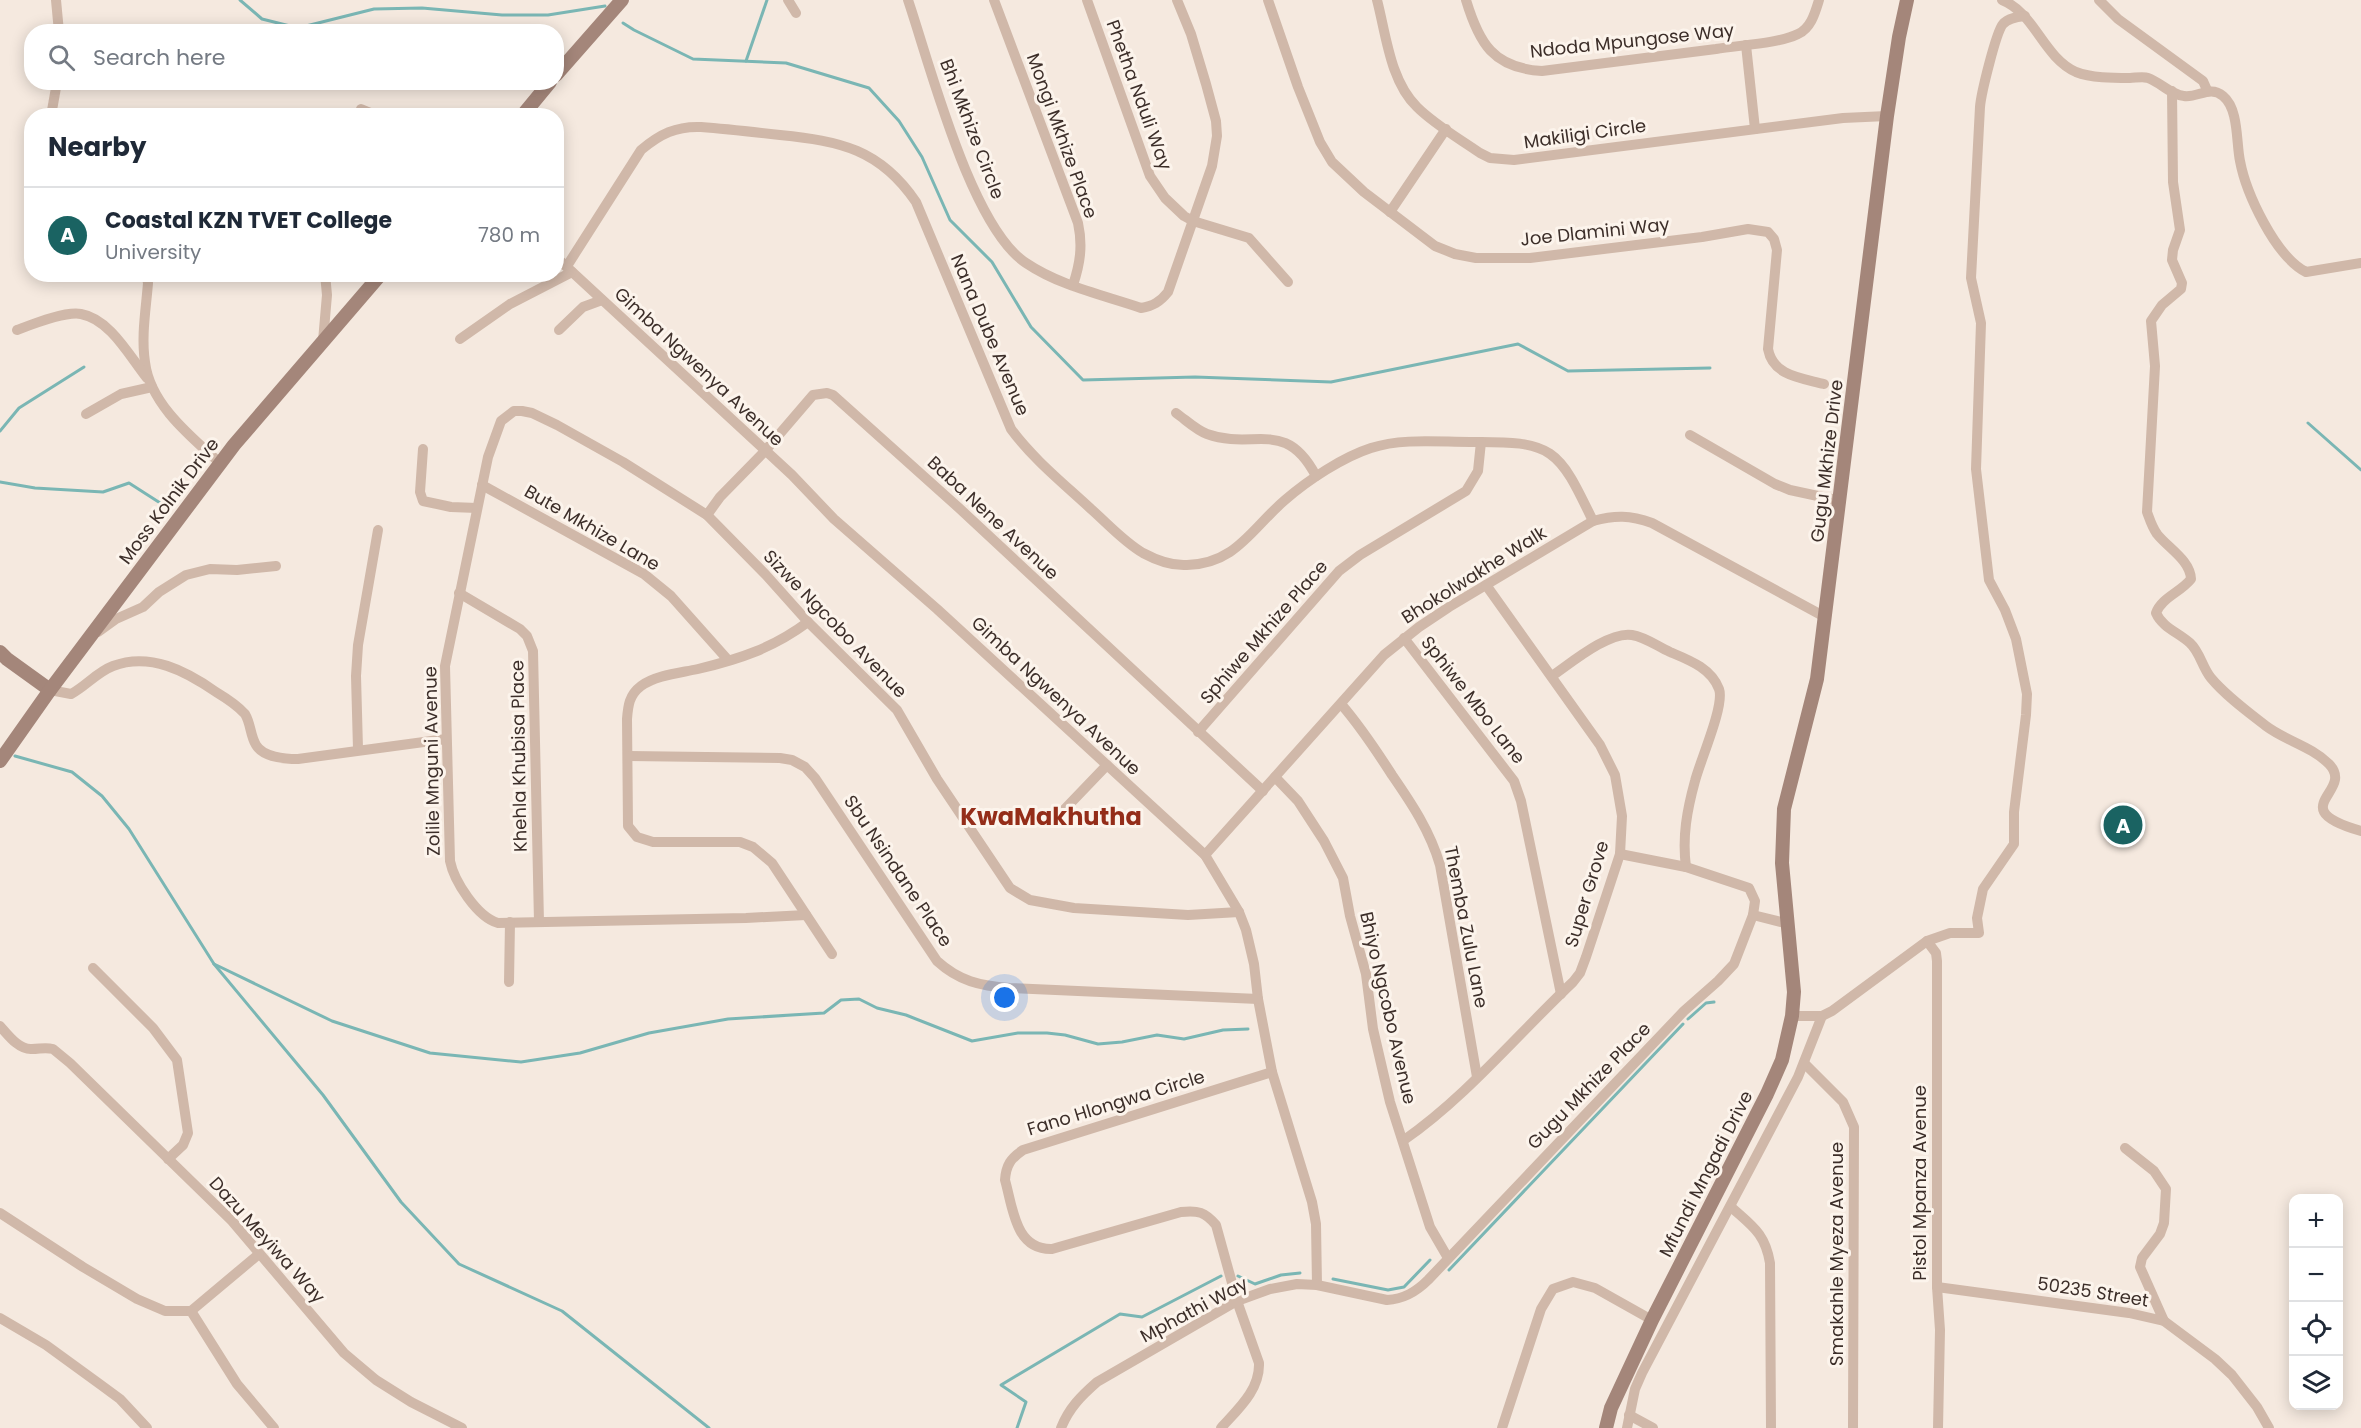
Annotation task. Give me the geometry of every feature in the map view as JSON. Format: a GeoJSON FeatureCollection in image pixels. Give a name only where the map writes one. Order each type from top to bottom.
{"type":"FeatureCollection","features":[{"type":"Feature","properties":{"kind":"street"},"geometry":{"type":"LineString","coordinates":[[56,0],[58,24]]}},
{"type":"Feature","properties":{"kind":"street"},"geometry":{"type":"LineString","coordinates":[[564,66],[622,0]]}},
{"type":"Feature","properties":{"kind":"street"},"geometry":{"type":"LineString","coordinates":[[788,0],[796,13]]}},
{"type":"Feature","properties":{"kind":"street","name":"Bhi Mkhize Circle"},"geometry":{"type":"LineString","coordinates":[[908,0],[967,172],[992,224],[1009,248],[1026,263],[1073,285],[1141,308],[1162,300],[1168,292],[1212,166],[1217,136],[1216,121],[1206,84],[1191,34],[1177,0]]}},
{"type":"Feature","properties":{"kind":"street","name":"Mongi Mkhize Place"},"geometry":{"type":"LineString","coordinates":[[994,0],[1078,224],[1082,241],[1081,255],[1073,285]]}},
{"type":"Feature","properties":{"kind":"street","name":"Phetha Nduli Way"},"geometry":{"type":"LineString","coordinates":[[1087,0],[1150,176],[1174,208],[1193,222]]}},
{"type":"Feature","properties":{"kind":"street","name":"Joe Dlamini Way"},"geometry":{"type":"LineString","coordinates":[[1268,0],[1298,87],[1320,142],[1332,162],[1344,176],[1435,246],[1455,254],[1476,258],[1530,258],[1668,242],[1748,229],[1763,230],[1773,239],[1777,250],[1768,349],[1773,365],[1783,371],[1824,384]]}},
{"type":"Feature","properties":{"kind":"street","name":"Makiligi Circle"},"geometry":{"type":"LineString","coordinates":[[1377,0],[1399,81],[1417,107],[1490,158],[1514,160],[1843,118],[1887,116]]}},
{"type":"Feature","properties":{"kind":"street","name":"Ndoda Mpungose Way"},"geometry":{"type":"LineString","coordinates":[[1466,0],[1474,25],[1484,45],[1501,59],[1523,70],[1542,71],[1746,45],[1799,34],[1813,20],[1819,0]]}},
{"type":"Feature","properties":{"kind":"street","name":"Gugu Mkhize Drive"},"geometry":{"type":"LineString","coordinates":[[1789,924],[1782,863],[1784,808],[1794,762],[1812,704],[1841,501],[1887,116],[1907,0]]}},
{"type":"Feature","properties":{"kind":"street"},"geometry":{"type":"LineString","coordinates":[[2002,0],[2011,4],[2025,16],[2054,54],[2066,66],[2078,73],[2112,78],[2147,77],[2186,97],[2207,90],[2215,91],[2228,103],[2234,120],[2240,162],[2256,207],[2269,232],[2300,269],[2306,272],[2361,263]]}},
{"type":"Feature","properties":{"kind":"street"},"geometry":{"type":"LineString","coordinates":[[2099,0],[2118,19],[2203,81],[2207,90]]}},
{"type":"Feature","properties":{"kind":"street"},"geometry":{"type":"LineString","coordinates":[[1791,1016],[1822,1016],[1927,941],[1950,933],[1979,933],[1977,918],[1983,889],[2014,844],[2014,812],[2027,694],[2016,639],[2005,610],[1989,580],[1985,562],[1976,469],[1981,323],[1971,278],[1980,107],[1984,81],[1999,30],[2007,20],[2025,16]]}},
{"type":"Feature","properties":{"kind":"street"},"geometry":{"type":"LineString","coordinates":[[1746,45],[1755,129]]}},
{"type":"Feature","properties":{"kind":"street"},"geometry":{"type":"LineString","coordinates":[[52,108],[56,90]]}},
{"type":"Feature","properties":{"kind":"street"},"geometry":{"type":"LineString","coordinates":[[529,108],[543,90]]}},
{"type":"Feature","properties":{"kind":"street"},"geometry":{"type":"LineString","coordinates":[[2172,91],[2173,182],[2180,230],[2172,260],[2182,283],[2177,294],[2162,305],[2151,321],[2155,366],[2147,512],[2157,534],[2189,569],[2191,579],[2160,606],[2156,613],[2161,621],[2195,648],[2205,670],[2217,684],[2268,728],[2298,742],[2329,764],[2334,771],[2335,779],[2322,810],[2326,817],[2335,822],[2361,831]]}},
{"type":"Feature","properties":{"kind":"street","name":"Nana Dube Avenue"},"geometry":{"type":"LineString","coordinates":[[570,269],[642,150],[654,139],[671,130],[686,126],[825,140],[863,153],[885,168],[906,187],[916,202],[1003,413],[1020,442],[1128,542],[1142,552],[1167,563],[1185,565],[1218,560],[1234,550],[1286,499],[1317,476],[1369,448],[1391,443],[1517,442],[1546,450],[1557,458],[1571,477],[1593,521]]}},
{"type":"Feature","properties":{"kind":"street"},"geometry":{"type":"LineString","coordinates":[[1390,212],[1446,129]]}},
{"type":"Feature","properties":{"kind":"street"},"geometry":{"type":"LineString","coordinates":[[1193,222],[1249,238],[1288,282]]}},
{"type":"Feature","properties":{"kind":"street","name":"Gimba Ngwenya Avenue"},"geometry":{"type":"LineString","coordinates":[[564,264],[792,475],[834,519],[937,609],[1205,855],[1239,912],[1254,964],[1258,999],[1272,1072],[1312,1202],[1316,1224],[1317,1285]]}},
{"type":"Feature","properties":{"kind":"street"},"geometry":{"type":"LineString","coordinates":[[564,272],[570,269]]}},
{"type":"Feature","properties":{"kind":"street"},"geometry":{"type":"LineString","coordinates":[[148,282],[144,350],[150,384]]}},
{"type":"Feature","properties":{"kind":"street"},"geometry":{"type":"LineString","coordinates":[[323,341],[327,295],[326,282]]}},
{"type":"Feature","properties":{"kind":"street","name":"Moss Kolnik Drive"},"geometry":{"type":"LineString","coordinates":[[0,760],[220,463],[374,282]]}},
{"type":"Feature","properties":{"kind":"street"},"geometry":{"type":"LineString","coordinates":[[460,339],[510,304],[548,282]]}},
{"type":"Feature","properties":{"kind":"street"},"geometry":{"type":"LineString","coordinates":[[559,330],[573,314],[583,307],[602,300]]}},
{"type":"Feature","properties":{"kind":"street"},"geometry":{"type":"LineString","coordinates":[[17,330],[80,314],[93,319],[113,334],[165,407],[220,463]]}},
{"type":"Feature","properties":{"kind":"street"},"geometry":{"type":"LineString","coordinates":[[86,414],[121,394],[150,384]]}},
{"type":"Feature","properties":{"kind":"street","name":"Baba Nene Avenue"},"geometry":{"type":"LineString","coordinates":[[707,515],[731,484],[765,451],[813,395],[827,393],[833,395],[959,508],[1263,791]]}},
{"type":"Feature","properties":{"kind":"street","name":"Sizwe Ngcobo Avenue"},"geometry":{"type":"LineString","coordinates":[[501,421],[514,411],[532,413],[623,462],[707,515],[808,622],[897,710],[937,779],[999,872],[1017,894],[1047,905],[1074,908],[1188,915],[1239,912]]}},
{"type":"Feature","properties":{"kind":"street"},"geometry":{"type":"LineString","coordinates":[[1176,413],[1208,435],[1284,442],[1301,453],[1317,476]]}},
{"type":"Feature","properties":{"kind":"street","name":"Zolile Mnguni Avenue"},"geometry":{"type":"LineString","coordinates":[[501,421],[488,457],[445,666],[452,872],[471,902],[486,918],[498,923],[806,915]]}},
{"type":"Feature","properties":{"kind":"street"},"geometry":{"type":"LineString","coordinates":[[1690,435],[1775,484],[1790,490],[1841,501]]}},
{"type":"Feature","properties":{"kind":"street","name":"Sphiwe Mkhize Place"},"geometry":{"type":"LineString","coordinates":[[1198,732],[1339,571],[1360,555],[1466,491],[1478,471],[1482,442]]}},
{"type":"Feature","properties":{"kind":"street"},"geometry":{"type":"LineString","coordinates":[[423,449],[420,492],[423,501],[451,507],[477,508]]}},
{"type":"Feature","properties":{"kind":"street","name":"Bute Mkhize Lane"},"geometry":{"type":"LineString","coordinates":[[482,485],[644,574],[660,586],[728,660]]}},
{"type":"Feature","properties":{"kind":"street","name":"Bhokolwakhe Walk"},"geometry":{"type":"LineString","coordinates":[[1205,855],[1384,655],[1429,620],[1593,521],[1623,515],[1652,523],[1825,616]]}},
{"type":"Feature","properties":{"kind":"street"},"geometry":{"type":"LineString","coordinates":[[358,749],[356,676],[358,645],[378,530]]}},
{"type":"Feature","properties":{"kind":"street"},"geometry":{"type":"LineString","coordinates":[[86,642],[107,625],[143,607],[159,592],[186,575],[210,569],[237,570],[276,566]]}},
{"type":"Feature","properties":{"kind":"street","name":"Super Grove"},"geometry":{"type":"LineString","coordinates":[[1404,1140],[1421,1128],[1477,1077],[1580,973],[1620,854],[1622,816],[1615,775],[1600,745],[1486,585]]}},
{"type":"Feature","properties":{"kind":"street","name":"Khehla Khubisa Place"},"geometry":{"type":"LineString","coordinates":[[459,593],[520,629],[527,636],[532,651],[539,922]]}},
{"type":"Feature","properties":{"kind":"street"},"geometry":{"type":"LineString","coordinates":[[808,622],[775,645],[651,681],[634,692],[628,704],[628,825],[638,837],[653,842],[740,842],[753,847],[772,863],[832,954]]}},
{"type":"Feature","properties":{"kind":"street"},"geometry":{"type":"LineString","coordinates":[[1552,676],[1611,638],[1624,634],[1641,637],[1681,656],[1702,667],[1713,678],[1720,691],[1721,702],[1703,752],[1685,821],[1686,867]]}},
{"type":"Feature","properties":{"kind":"street","name":"Sphiwe Mbo Lane"},"geometry":{"type":"LineString","coordinates":[[1404,639],[1506,770],[1518,790],[1561,994]]}},
{"type":"Feature","properties":{"kind":"street"},"geometry":{"type":"LineString","coordinates":[[0,652],[50,690],[71,694],[95,676],[115,665],[126,662],[155,662],[191,676],[237,707],[249,722],[255,744],[262,751],[286,759],[446,739]]}},
{"type":"Feature","properties":{"kind":"street","name":"Themba Zulu Lane"},"geometry":{"type":"LineString","coordinates":[[1341,704],[1385,764],[1429,833],[1434,845],[1440,864],[1477,1077]]}},
{"type":"Feature","properties":{"kind":"street","name":"Sbu Nsindane Place"},"geometry":{"type":"LineString","coordinates":[[628,756],[780,758],[792,760],[805,767],[838,811],[937,961],[950,973],[967,981],[984,986],[1010,988],[1258,999]]}},
{"type":"Feature","properties":{"kind":"street"},"geometry":{"type":"LineString","coordinates":[[1061,813],[1107,765]]}},
{"type":"Feature","properties":{"kind":"street","name":"Bhiyo Ngcobo Avenue"},"geometry":{"type":"LineString","coordinates":[[1275,777],[1298,801],[1324,841],[1343,878],[1350,916],[1366,974],[1373,1029],[1390,1102],[1430,1227],[1448,1258]]}},
{"type":"Feature","properties":{"kind":"street"},"geometry":{"type":"LineString","coordinates":[[1620,854],[1686,867],[1740,884],[1749,888],[1753,895],[1753,915],[1789,924]]}},
{"type":"Feature","properties":{"kind":"street","name":"Gugu Mkhize Place"},"geometry":{"type":"LineString","coordinates":[[1405,1297],[1418,1290],[1684,1011],[1728,972],[1739,953],[1753,915]]}},
{"type":"Feature","properties":{"kind":"street"},"geometry":{"type":"LineString","coordinates":[[508,982],[510,922]]}},
{"type":"Feature","properties":{"kind":"street","name":"Mfundi Mngadi Drive"},"geometry":{"type":"LineString","coordinates":[[1606,1428],[1611,1408],[1652,1320],[1782,1060],[1791,1016],[1793,973],[1789,924]]}},
{"type":"Feature","properties":{"kind":"street","name":"Pistol Mpanza Avenue"},"geometry":{"type":"LineString","coordinates":[[1927,941],[1936,954],[1937,962],[1937,1287],[1940,1330],[1938,1428]]}},
{"type":"Feature","properties":{"kind":"street"},"geometry":{"type":"LineString","coordinates":[[93,968],[153,1028],[177,1060],[188,1132],[183,1145],[168,1159]]}},
{"type":"Feature","properties":{"kind":"street"},"geometry":{"type":"LineString","coordinates":[[1627,1428],[1635,1389],[1642,1373],[1731,1207],[1804,1063],[1822,1016]]}},
{"type":"Feature","properties":{"kind":"street","name":"Dazu Meyiwa Way"},"geometry":{"type":"LineString","coordinates":[[0,1026],[11,1039],[27,1049],[53,1049],[232,1221],[344,1353],[368,1374],[411,1402],[462,1428]]}},
{"type":"Feature","properties":{"kind":"street","name":"Smakahle Myeza Avenue"},"geometry":{"type":"LineString","coordinates":[[1804,1063],[1843,1102],[1854,1127],[1853,1428]]}},
{"type":"Feature","properties":{"kind":"street","name":"Fano Hlongwa Circle"},"geometry":{"type":"LineString","coordinates":[[1237,1301],[1216,1225],[1208,1216],[1197,1210],[1181,1212],[1052,1249],[1044,1249],[1030,1245],[1020,1233],[1005,1180],[1005,1172],[1013,1157],[1023,1150],[1272,1072]]}},
{"type":"Feature","properties":{"kind":"street"},"geometry":{"type":"LineString","coordinates":[[2125,1148],[2154,1171],[2166,1189],[2164,1223],[2160,1234],[2142,1258],[2140,1267],[2164,1321]]}},
{"type":"Feature","properties":{"kind":"street"},"geometry":{"type":"LineString","coordinates":[[1731,1207],[1757,1231],[1767,1245],[1770,1263],[1772,1428]]}},
{"type":"Feature","properties":{"kind":"street"},"geometry":{"type":"LineString","coordinates":[[0,1213],[83,1267],[137,1299],[165,1311],[190,1311],[259,1254]]}},
{"type":"Feature","properties":{"kind":"street"},"geometry":{"type":"LineString","coordinates":[[1502,1428],[1541,1308],[1553,1289],[1573,1282],[1595,1288],[1652,1320]]}},
{"type":"Feature","properties":{"kind":"street","name":"Mphathi Way"},"geometry":{"type":"LineString","coordinates":[[1061,1428],[1079,1397],[1097,1382],[1237,1301],[1284,1286],[1317,1285],[1387,1300],[1405,1297]]}},
{"type":"Feature","properties":{"kind":"street","name":"50235 Street"},"geometry":{"type":"LineString","coordinates":[[1937,1287],[2128,1313],[2164,1321],[2206,1352],[2232,1375],[2257,1407],[2269,1428]]}},
{"type":"Feature","properties":{"kind":"street"},"geometry":{"type":"LineString","coordinates":[[1221,1428],[1257,1384],[1260,1373],[1257,1355],[1237,1301]]}},
{"type":"Feature","properties":{"kind":"street"},"geometry":{"type":"LineString","coordinates":[[190,1311],[237,1384],[274,1428]]}},
{"type":"Feature","properties":{"kind":"street"},"geometry":{"type":"LineString","coordinates":[[0,1318],[46,1345],[120,1399],[147,1428]]}},
{"type":"Feature","properties":{"kind":"street"},"geometry":{"type":"LineString","coordinates":[[1629,1415],[1653,1428]]}},
{"type":"Feature","properties":{"kind":"street"},"geometry":{"type":"LineString","coordinates":[[2269,1428],[2282,1428]]}},
{"type":"Feature","properties":{"kind":"waterway"},"geometry":{"type":"LineString","coordinates":[[240,0],[262,19],[282,24]]}},
{"type":"Feature","properties":{"kind":"waterway"},"geometry":{"type":"LineString","coordinates":[[746,61],[767,0]]}},
{"type":"Feature","properties":{"kind":"waterway"},"geometry":{"type":"LineString","coordinates":[[314,24],[374,9],[422,8],[502,15],[548,15],[605,6]]}},
{"type":"Feature","properties":{"kind":"waterway"},"geometry":{"type":"LineString","coordinates":[[623,23],[693,59],[786,63],[869,88],[899,121],[922,157],[950,220],[992,262],[1031,327],[1083,380],[1195,377],[1331,382],[1518,344],[1568,371],[1710,368]]}},
{"type":"Feature","properties":{"kind":"waterway"},"geometry":{"type":"LineString","coordinates":[[0,431],[19,408],[84,367]]}},
{"type":"Feature","properties":{"kind":"waterway"},"geometry":{"type":"LineString","coordinates":[[2308,423],[2361,470]]}},
{"type":"Feature","properties":{"kind":"waterway"},"geometry":{"type":"LineString","coordinates":[[0,482],[35,488],[103,492],[129,483],[168,508]]}},
{"type":"Feature","properties":{"kind":"waterway"},"geometry":{"type":"LineString","coordinates":[[15,756],[72,772],[102,796],[129,829],[214,964],[323,1095],[401,1202],[459,1264],[562,1311],[709,1428]]}},
{"type":"Feature","properties":{"kind":"waterway"},"geometry":{"type":"LineString","coordinates":[[214,964],[332,1021],[430,1053],[521,1062],[580,1053],[649,1033],[728,1019],[824,1013],[841,1000],[859,999],[877,1008],[906,1015],[972,1041],[1018,1033],[1047,1033],[1065,1035],[1098,1044],[1157,1035],[1184,1039],[1223,1030],[1248,1029]]}},
{"type":"Feature","properties":{"kind":"waterway"},"geometry":{"type":"LineString","coordinates":[[1688,1019],[1706,1003],[1714,1002]]}},
{"type":"Feature","properties":{"kind":"waterway"},"geometry":{"type":"LineString","coordinates":[[1449,1270],[1683,1024]]}},
{"type":"Feature","properties":{"kind":"waterway"},"geometry":{"type":"LineString","coordinates":[[1333,1279],[1388,1290],[1404,1287],[1430,1260]]}},
{"type":"Feature","properties":{"kind":"waterway"},"geometry":{"type":"LineString","coordinates":[[1238,1276],[1255,1284],[1281,1275],[1300,1273]]}},
{"type":"Feature","properties":{"kind":"waterway"},"geometry":{"type":"LineString","coordinates":[[1017,1428],[1026,1402],[1001,1385],[1120,1314],[1142,1317],[1221,1276]]}},
{"type":"Feature","properties":{"kind":"place","name":"Coastal KZN TVET College"},"geometry":{"type":"Point","coordinates":[2123,825]}},
{"type":"Feature","properties":{"kind":"district","name":"KwaMakhutha"},"geometry":{"type":"Point","coordinates":[1051,817]}}]}
